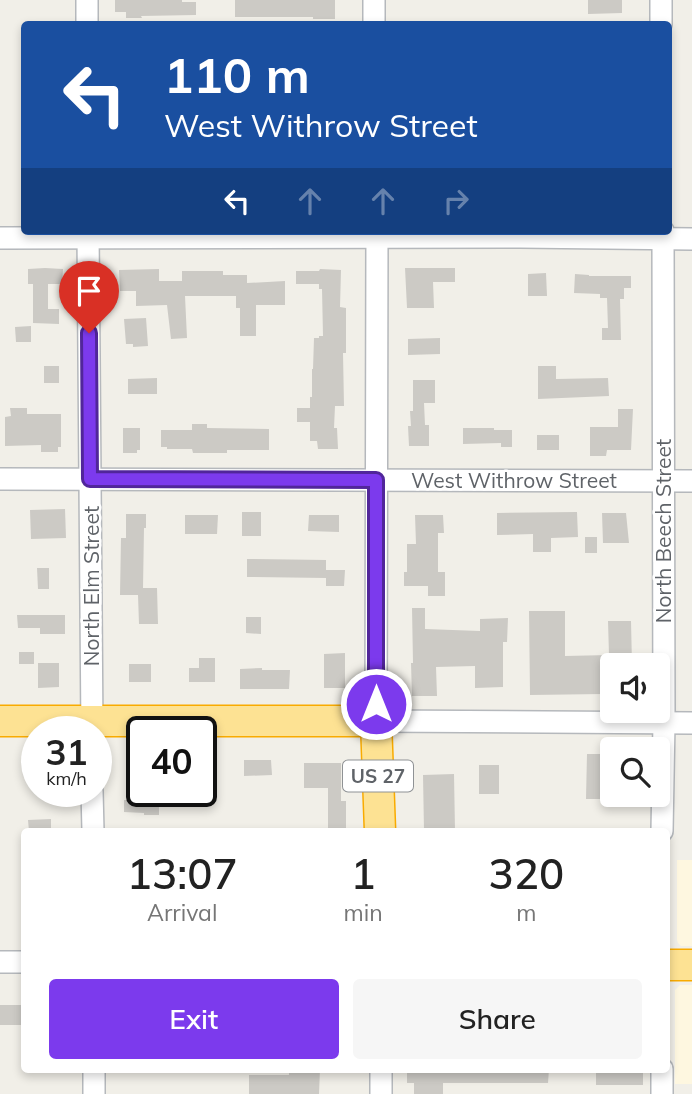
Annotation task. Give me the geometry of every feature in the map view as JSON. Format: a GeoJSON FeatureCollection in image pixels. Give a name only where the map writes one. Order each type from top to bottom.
{"type":"FeatureCollection","features":[{"type":"Feature","properties":{"kind":"highway"},"geometry":{"type":"LineString","coordinates":[[0,721],[21,722]]}},
{"type":"Feature","properties":{"kind":"highway"},"geometry":{"type":"LineString","coordinates":[[112,726],[376,721]]}},
{"type":"Feature","properties":{"kind":"highway","name":"US 27"},"geometry":{"type":"LineString","coordinates":[[376,721],[380,828]]}},
{"type":"Feature","properties":{"kind":"highway"},"geometry":{"type":"LineString","coordinates":[[670,965],[692,965]]}},
{"type":"Feature","properties":{"kind":"street"},"geometry":{"type":"LineString","coordinates":[[87,0],[87,21]]}},
{"type":"Feature","properties":{"kind":"street"},"geometry":{"type":"LineString","coordinates":[[374,0],[374,21]]}},
{"type":"Feature","properties":{"kind":"street"},"geometry":{"type":"LineString","coordinates":[[661,0],[662,21]]}},
{"type":"Feature","properties":{"kind":"street"},"geometry":{"type":"LineString","coordinates":[[0,238],[88,235]]}},
{"type":"Feature","properties":{"kind":"street","name":"North Elm Street"},"geometry":{"type":"LineString","coordinates":[[88,235],[92,716]]}},
{"type":"Feature","properties":{"kind":"street"},"geometry":{"type":"LineString","coordinates":[[377,235],[376,721],[600,723]]}},
{"type":"Feature","properties":{"kind":"street"},"geometry":{"type":"LineString","coordinates":[[425,235],[663,235],[692,239]]}},
{"type":"Feature","properties":{"kind":"street","name":"North Beech Street"},"geometry":{"type":"LineString","coordinates":[[663,235],[664,653]]}},
{"type":"Feature","properties":{"kind":"street","name":"West Withrow Street"},"geometry":{"type":"LineString","coordinates":[[0,479],[692,481]]}},
{"type":"Feature","properties":{"kind":"street","name":"North Beech Street"},"geometry":{"type":"LineString","coordinates":[[662,828],[664,723]]}},
{"type":"Feature","properties":{"kind":"street"},"geometry":{"type":"LineString","coordinates":[[670,723],[692,723]]}},
{"type":"Feature","properties":{"kind":"street"},"geometry":{"type":"LineString","coordinates":[[92,807],[93,828]]}},
{"type":"Feature","properties":{"kind":"street"},"geometry":{"type":"LineString","coordinates":[[0,962],[21,962]]}},
{"type":"Feature","properties":{"kind":"street"},"geometry":{"type":"LineString","coordinates":[[94,1073],[94,1094]]}},
{"type":"Feature","properties":{"kind":"street"},"geometry":{"type":"LineString","coordinates":[[381,1073],[381,1094]]}},
{"type":"Feature","properties":{"kind":"street"},"geometry":{"type":"LineString","coordinates":[[662,1073],[662,1094]]}},
{"type":"Feature","properties":{"kind":"shaded area"},"geometry":{"type":"Polygon","coordinates":[[[677,860],[692,860],[692,946],[681,946],[677,940],[677,860]]]}},
{"type":"Feature","properties":{"kind":"shaded area"},"geometry":{"type":"Polygon","coordinates":[[[680,985],[692,985],[692,1084],[675,1084],[675,990],[680,985]]]}},
{"type":"Feature","properties":{"kind":"building"},"geometry":{"type":"Polygon","coordinates":[[[115,0],[196,2],[196,15],[126,18],[126,12],[115,12],[115,0]]]}},
{"type":"Feature","properties":{"kind":"building"},"geometry":{"type":"Polygon","coordinates":[[[235,0],[335,0],[335,19],[235,17],[235,0]]]}},
{"type":"Feature","properties":{"kind":"building"},"geometry":{"type":"Polygon","coordinates":[[[588,0],[622,0],[622,13],[588,14],[588,0]]]}},
{"type":"Feature","properties":{"kind":"building"},"geometry":{"type":"Polygon","coordinates":[[[405,268],[455,268],[455,282],[433,282],[434,308],[407,308],[405,268]]]}},
{"type":"Feature","properties":{"kind":"building"},"geometry":{"type":"Polygon","coordinates":[[[28,269],[63,269],[62,284],[48,284],[48,309],[59,309],[59,324],[33,323],[33,284],[28,284],[28,269]]]}},
{"type":"Feature","properties":{"kind":"building"},"geometry":{"type":"Polygon","coordinates":[[[159,269],[159,281],[182,281],[182,271],[223,271],[223,275],[247,275],[247,283],[285,281],[285,305],[256,305],[256,336],[240,336],[240,308],[236,308],[236,296],[185,296],[187,338],[171,339],[167,305],[136,306],[136,291],[120,291],[119,270],[159,269]]]}},
{"type":"Feature","properties":{"kind":"building"},"geometry":{"type":"Polygon","coordinates":[[[341,270],[340,307],[346,308],[344,406],[335,406],[334,428],[337,428],[338,449],[318,449],[317,441],[310,441],[310,422],[297,422],[297,408],[310,408],[314,338],[323,336],[322,289],[319,289],[319,284],[296,284],[296,271],[341,270]]]}},
{"type":"Feature","properties":{"kind":"building"},"geometry":{"type":"Polygon","coordinates":[[[546,273],[547,296],[528,296],[528,274],[546,273]]]}},
{"type":"Feature","properties":{"kind":"building"},"geometry":{"type":"Polygon","coordinates":[[[575,274],[631,276],[631,288],[624,288],[624,299],[620,299],[621,340],[602,340],[602,328],[608,328],[607,298],[600,298],[600,294],[574,293],[575,274]]]}},
{"type":"Feature","properties":{"kind":"building"},"geometry":{"type":"Polygon","coordinates":[[[146,318],[148,346],[133,347],[133,344],[126,344],[124,319],[146,318]]]}},
{"type":"Feature","properties":{"kind":"building"},"geometry":{"type":"Polygon","coordinates":[[[31,326],[31,342],[16,342],[15,327],[31,326]]]}},
{"type":"Feature","properties":{"kind":"building"},"geometry":{"type":"Polygon","coordinates":[[[440,338],[440,354],[408,355],[408,339],[440,338]]]}},
{"type":"Feature","properties":{"kind":"building"},"geometry":{"type":"Polygon","coordinates":[[[44,366],[59,366],[59,383],[44,383],[44,366]]]}},
{"type":"Feature","properties":{"kind":"building"},"geometry":{"type":"Polygon","coordinates":[[[538,366],[556,366],[556,379],[608,378],[609,396],[538,399],[538,366]]]}},
{"type":"Feature","properties":{"kind":"building"},"geometry":{"type":"Polygon","coordinates":[[[157,378],[157,394],[128,394],[128,379],[157,378]]]}},
{"type":"Feature","properties":{"kind":"building"},"geometry":{"type":"Polygon","coordinates":[[[413,380],[435,380],[435,403],[424,403],[425,425],[429,425],[429,446],[409,446],[408,426],[411,426],[410,411],[413,411],[413,380]]]}},
{"type":"Feature","properties":{"kind":"building"},"geometry":{"type":"Polygon","coordinates":[[[10,408],[27,408],[27,414],[61,414],[61,447],[58,447],[58,452],[41,452],[41,445],[5,446],[5,417],[11,416],[10,408]]]}},
{"type":"Feature","properties":{"kind":"building"},"geometry":{"type":"Polygon","coordinates":[[[618,409],[633,409],[631,450],[607,450],[606,456],[590,456],[590,427],[618,427],[618,409]]]}},
{"type":"Feature","properties":{"kind":"building"},"geometry":{"type":"Polygon","coordinates":[[[192,424],[207,424],[207,428],[269,429],[269,450],[193,453],[192,449],[161,447],[161,430],[192,430],[192,424]]]}},
{"type":"Feature","properties":{"kind":"building"},"geometry":{"type":"Polygon","coordinates":[[[123,428],[140,428],[140,450],[137,450],[137,453],[123,453],[123,428]]]}},
{"type":"Feature","properties":{"kind":"building"},"geometry":{"type":"Polygon","coordinates":[[[463,428],[512,430],[512,447],[501,447],[501,443],[463,444],[463,428]]]}},
{"type":"Feature","properties":{"kind":"building"},"geometry":{"type":"Polygon","coordinates":[[[537,435],[559,435],[559,450],[537,450],[537,435]]]}},
{"type":"Feature","properties":{"kind":"building"},"geometry":{"type":"Polygon","coordinates":[[[65,509],[66,538],[31,539],[30,510],[65,509]]]}},
{"type":"Feature","properties":{"kind":"building"},"geometry":{"type":"Polygon","coordinates":[[[242,512],[261,512],[261,536],[242,536],[242,512]]]}},
{"type":"Feature","properties":{"kind":"building"},"geometry":{"type":"Polygon","coordinates":[[[577,512],[578,537],[551,538],[551,552],[533,552],[533,534],[497,535],[497,513],[577,512]]]}},
{"type":"Feature","properties":{"kind":"building"},"geometry":{"type":"Polygon","coordinates":[[[602,513],[626,513],[629,543],[603,543],[602,513]]]}},
{"type":"Feature","properties":{"kind":"building"},"geometry":{"type":"Polygon","coordinates":[[[126,514],[146,514],[143,588],[157,588],[158,624],[139,624],[138,595],[120,595],[121,538],[126,538],[126,514]]]}},
{"type":"Feature","properties":{"kind":"building"},"geometry":{"type":"Polygon","coordinates":[[[185,515],[218,515],[217,534],[185,534],[185,515]]]}},
{"type":"Feature","properties":{"kind":"building"},"geometry":{"type":"Polygon","coordinates":[[[309,515],[339,515],[339,532],[308,531],[309,515]]]}},
{"type":"Feature","properties":{"kind":"building"},"geometry":{"type":"Polygon","coordinates":[[[415,515],[443,515],[444,533],[438,533],[438,572],[445,572],[445,596],[428,596],[428,586],[404,586],[407,544],[416,544],[415,515]]]}},
{"type":"Feature","properties":{"kind":"building"},"geometry":{"type":"Polygon","coordinates":[[[585,537],[597,537],[597,553],[585,553],[585,537]]]}},
{"type":"Feature","properties":{"kind":"building"},"geometry":{"type":"Polygon","coordinates":[[[247,559],[326,560],[326,578],[247,577],[247,559]]]}},
{"type":"Feature","properties":{"kind":"building"},"geometry":{"type":"Polygon","coordinates":[[[37,568],[49,568],[49,589],[38,589],[37,568]]]}},
{"type":"Feature","properties":{"kind":"building"},"geometry":{"type":"Polygon","coordinates":[[[326,570],[345,570],[344,586],[326,586],[326,570]]]}},
{"type":"Feature","properties":{"kind":"building"},"geometry":{"type":"Polygon","coordinates":[[[412,608],[425,608],[425,629],[480,631],[480,619],[508,618],[507,642],[503,642],[503,687],[475,688],[475,666],[436,667],[437,696],[412,696],[412,608]]]}},
{"type":"Feature","properties":{"kind":"building"},"geometry":{"type":"Polygon","coordinates":[[[529,611],[565,611],[565,656],[600,655],[600,694],[530,695],[529,611]]]}},
{"type":"Feature","properties":{"kind":"building"},"geometry":{"type":"Polygon","coordinates":[[[17,615],[65,615],[65,634],[40,634],[40,628],[18,628],[17,615]]]}},
{"type":"Feature","properties":{"kind":"building"},"geometry":{"type":"Polygon","coordinates":[[[246,617],[261,617],[261,634],[246,633],[246,617]]]}},
{"type":"Feature","properties":{"kind":"building"},"geometry":{"type":"Polygon","coordinates":[[[608,621],[631,621],[632,653],[609,653],[608,621]]]}},
{"type":"Feature","properties":{"kind":"building"},"geometry":{"type":"Polygon","coordinates":[[[19,652],[34,652],[34,664],[19,664],[19,652]]]}},
{"type":"Feature","properties":{"kind":"building"},"geometry":{"type":"Polygon","coordinates":[[[345,653],[345,688],[324,688],[324,654],[345,653]]]}},
{"type":"Feature","properties":{"kind":"building"},"geometry":{"type":"Polygon","coordinates":[[[199,658],[215,658],[215,682],[189,682],[189,668],[199,668],[199,658]]]}},
{"type":"Feature","properties":{"kind":"building"},"geometry":{"type":"Polygon","coordinates":[[[38,663],[59,663],[59,687],[38,688],[38,663]]]}},
{"type":"Feature","properties":{"kind":"building"},"geometry":{"type":"Polygon","coordinates":[[[129,664],[151,664],[151,682],[129,682],[129,664]]]}},
{"type":"Feature","properties":{"kind":"building"},"geometry":{"type":"Polygon","coordinates":[[[240,669],[290,670],[289,689],[240,689],[240,669]]]}},
{"type":"Feature","properties":{"kind":"building"},"geometry":{"type":"Polygon","coordinates":[[[587,754],[600,754],[600,799],[586,799],[587,754]]]}},
{"type":"Feature","properties":{"kind":"building"},"geometry":{"type":"Polygon","coordinates":[[[244,760],[271,760],[272,775],[244,776],[244,760]]]}},
{"type":"Feature","properties":{"kind":"building"},"geometry":{"type":"Polygon","coordinates":[[[304,763],[341,763],[341,801],[346,801],[346,828],[328,828],[328,788],[304,788],[304,763]]]}},
{"type":"Feature","properties":{"kind":"building"},"geometry":{"type":"Polygon","coordinates":[[[479,765],[499,765],[499,794],[479,794],[479,765]]]}},
{"type":"Feature","properties":{"kind":"building"},"geometry":{"type":"Polygon","coordinates":[[[454,774],[455,828],[424,828],[423,775],[454,774]]]}},
{"type":"Feature","properties":{"kind":"building"},"geometry":{"type":"Polygon","coordinates":[[[124,800],[126,807],[159,807],[159,815],[124,812],[124,800]]]}},
{"type":"Feature","properties":{"kind":"building"},"geometry":{"type":"Polygon","coordinates":[[[51,819],[51,828],[29,828],[28,820],[51,819]]]}},
{"type":"Feature","properties":{"kind":"building"},"geometry":{"type":"Polygon","coordinates":[[[0,1005],[21,1005],[21,1025],[0,1025],[0,1005]]]}},
{"type":"Feature","properties":{"kind":"building"},"geometry":{"type":"Polygon","coordinates":[[[320,1073],[319,1094],[249,1094],[249,1075],[320,1073]]]}},
{"type":"Feature","properties":{"kind":"building"},"geometry":{"type":"Polygon","coordinates":[[[407,1073],[549,1073],[548,1083],[443,1083],[443,1094],[414,1094],[414,1083],[407,1083],[407,1073]]]}},
{"type":"Feature","properties":{"kind":"building"},"geometry":{"type":"Polygon","coordinates":[[[596,1073],[643,1073],[643,1085],[596,1085],[596,1073]]]}},
{"type":"Feature","properties":{"kind":"route"},"geometry":{"type":"LineString","coordinates":[[89,333],[90,479],[376,480],[376,704]]}}]}
